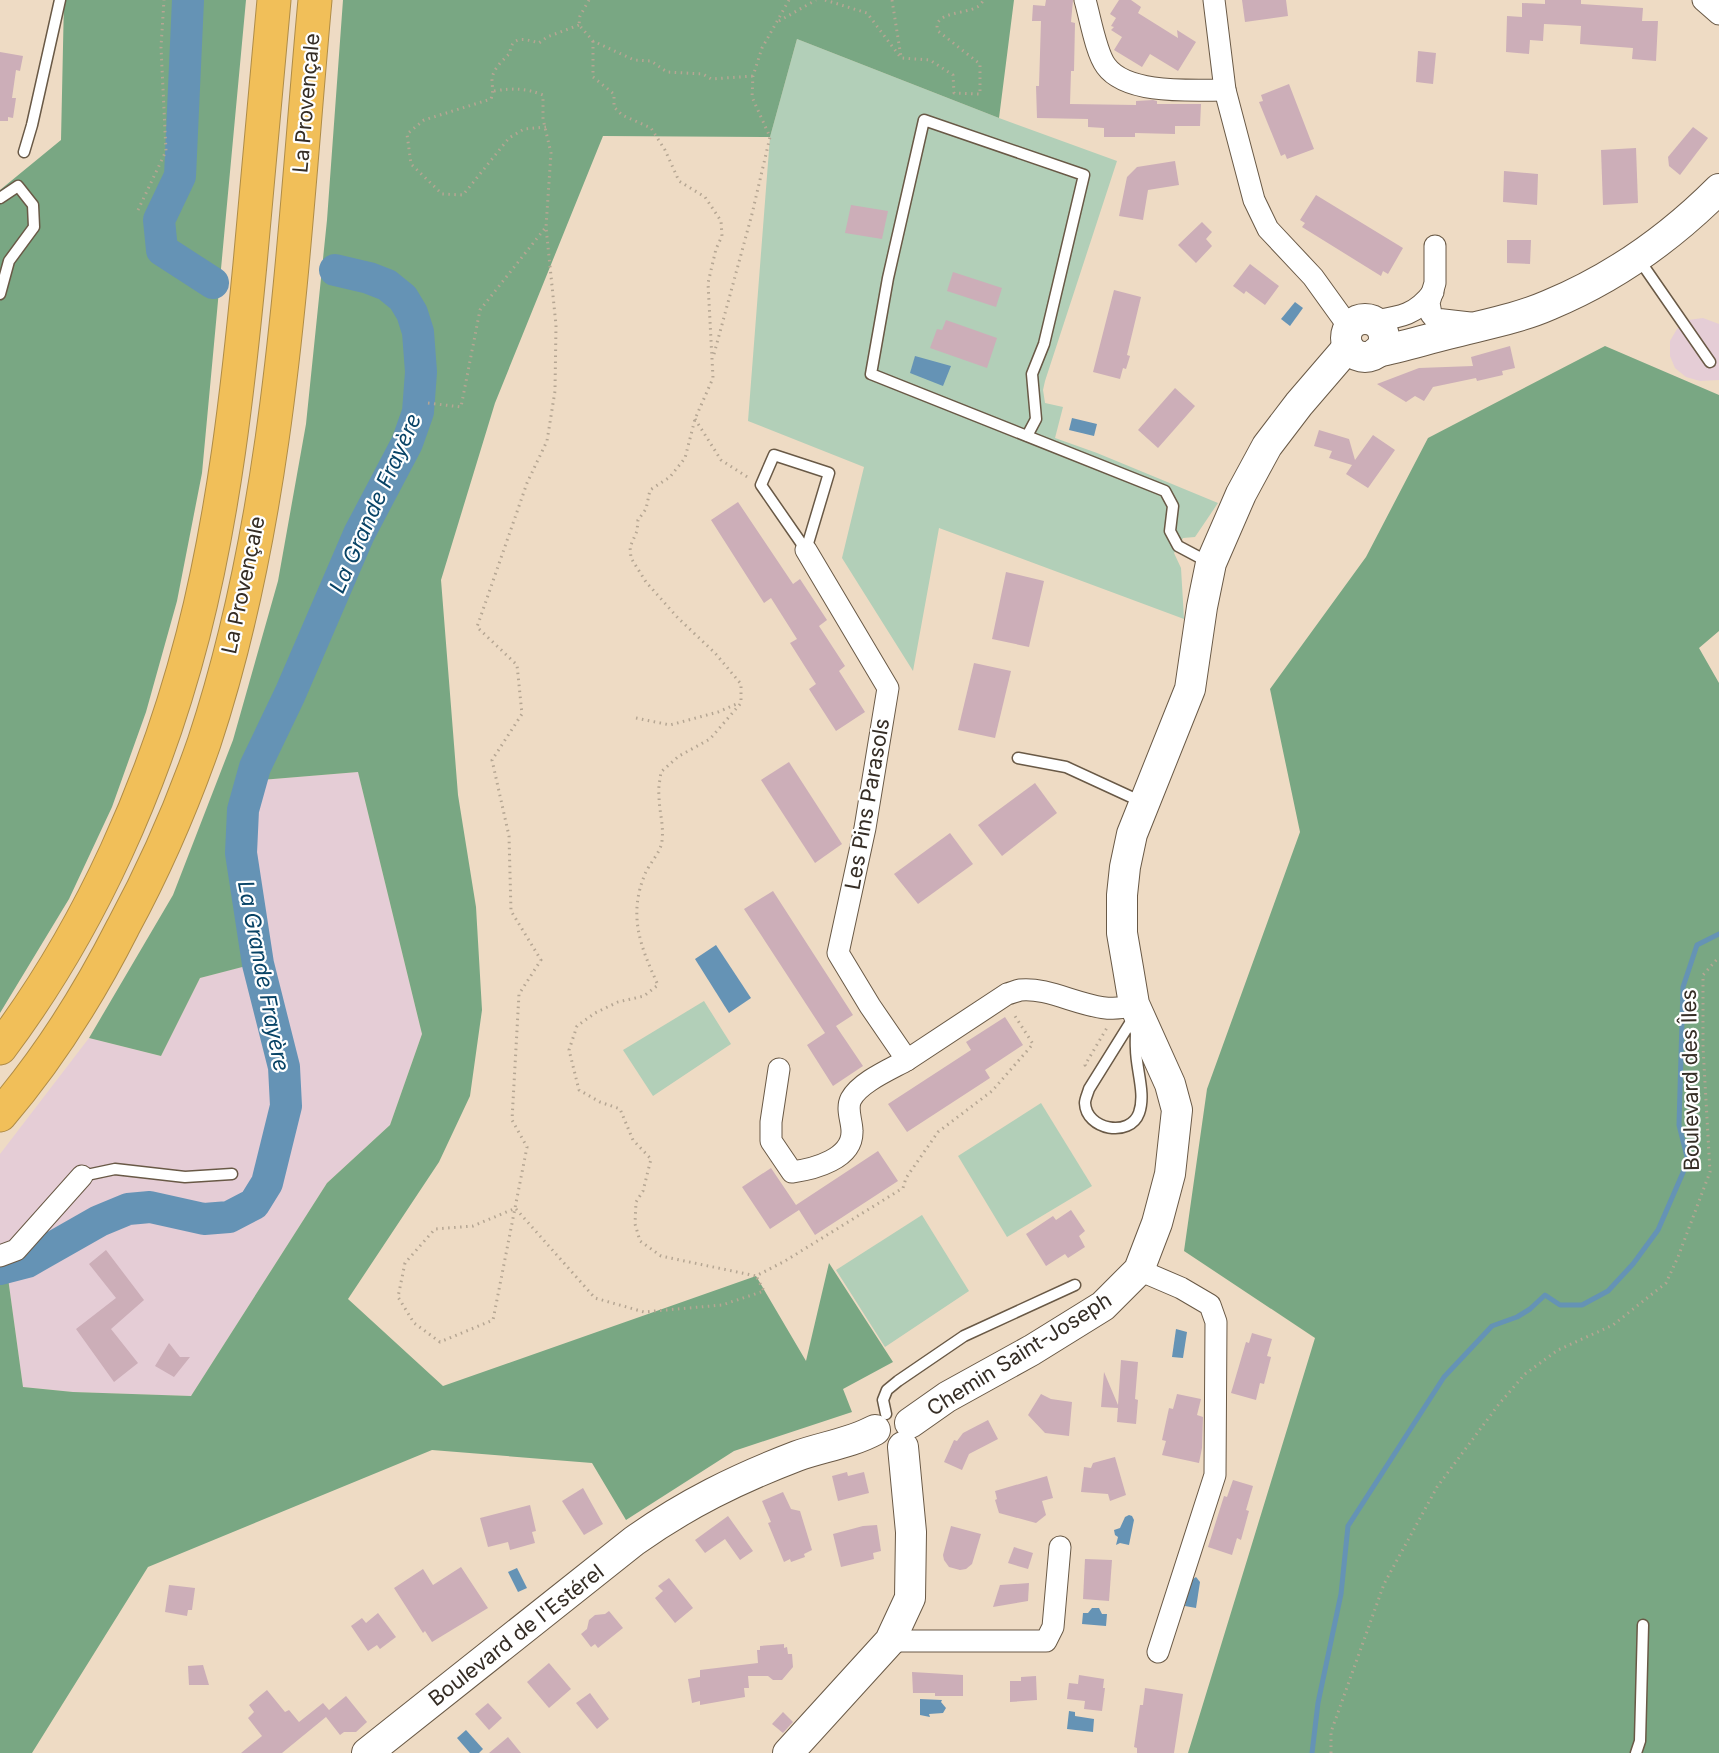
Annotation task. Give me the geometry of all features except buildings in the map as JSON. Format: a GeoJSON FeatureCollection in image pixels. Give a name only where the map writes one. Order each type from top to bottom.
{"type":"FeatureCollection","features":[{"type":"Feature","properties":{"kind":"highway","name":"La Provençale"},"geometry":{"type":"LineString","coordinates":[[0,1048],[62,955],[100,884],[132,816],[167,725],[193,635],[211,553],[227,461],[242,346],[274,0]]}},
{"type":"Feature","properties":{"kind":"highway","name":"La Provençale"},"geometry":{"type":"LineString","coordinates":[[0,1115],[53,1046],[97,977],[172,828],[204,742],[246,582],[272,435],[283,348],[315,0]]}},
{"type":"Feature","properties":{"kind":"main road"},"geometry":{"type":"LineString","coordinates":[[1366,339],[1450,333],[1487,325],[1548,305],[1638,258],[1690,218],[1719,189]]}},
{"type":"Feature","properties":{"kind":"main road","name":"Chemin Saint-Joseph"},"geometry":{"type":"LineString","coordinates":[[893,1428],[1032,1350],[1104,1306],[1139,1270],[1157,1223],[1170,1174],[1177,1110],[1170,1084],[1136,1008],[1122,933],[1122,894],[1132,834],[1190,689],[1211,563],[1240,494],[1267,446],[1299,404],[1366,339]]}},
{"type":"Feature","properties":{"kind":"main road"},"geometry":{"type":"LineString","coordinates":[[788,1753],[890,1641],[910,1598],[911,1532],[893,1428]]}},
{"type":"Feature","properties":{"kind":"main road","name":"Boulevard de l'Estérel"},"geometry":{"type":"LineString","coordinates":[[367,1753],[634,1541],[686,1506],[751,1473],[820,1448],[893,1428]]}},
{"type":"Feature","properties":{"kind":"street"},"geometry":{"type":"LineString","coordinates":[[1085,0],[1106,67],[1122,79],[1148,88],[1225,90]]}},
{"type":"Feature","properties":{"kind":"street"},"geometry":{"type":"LineString","coordinates":[[1214,0],[1225,90],[1254,200],[1268,229],[1366,339],[1427,300],[1433,292]]}},
{"type":"Feature","properties":{"kind":"street"},"geometry":{"type":"LineString","coordinates":[[1703,0],[1719,14]]}},
{"type":"Feature","properties":{"kind":"street"},"geometry":{"type":"LineString","coordinates":[[1435,246],[1435,283],[1429,303],[1431,314],[1435,319],[1487,325]]}},
{"type":"Feature","properties":{"kind":"street","name":"Les Pins Parasols"},"geometry":{"type":"LineString","coordinates":[[806,550],[888,688],[865,828],[838,953],[870,1006],[907,1059]]}},
{"type":"Feature","properties":{"kind":"street"},"geometry":{"type":"LineString","coordinates":[[779,1070],[771,1122],[771,1141],[792,1172],[814,1168],[841,1154],[848,1145],[852,1133],[848,1104],[852,1096],[876,1077],[1002,997],[1020,990],[1041,992],[1086,1004],[1136,1008]]}},
{"type":"Feature","properties":{"kind":"street"},"geometry":{"type":"LineString","coordinates":[[0,1256],[16,1250],[82,1176]]}},
{"type":"Feature","properties":{"kind":"street"},"geometry":{"type":"LineString","coordinates":[[1139,1270],[1181,1288],[1210,1305],[1216,1322],[1215,1474],[1158,1652]]}},
{"type":"Feature","properties":{"kind":"street"},"geometry":{"type":"LineString","coordinates":[[890,1641],[1046,1641],[1053,1627],[1060,1547]]}},
{"type":"Feature","properties":{"kind":"lane"},"geometry":{"type":"LineString","coordinates":[[24,152],[60,0]]}},
{"type":"Feature","properties":{"kind":"lane"},"geometry":{"type":"LineString","coordinates":[[1027,436],[1036,418],[1032,374],[1047,333],[1084,175],[924,120],[888,278],[871,374],[1165,491],[1173,506],[1170,531],[1178,546],[1211,563]]}},
{"type":"Feature","properties":{"kind":"lane"},"geometry":{"type":"LineString","coordinates":[[0,198],[18,186],[33,205],[34,227],[9,261],[0,294]]}},
{"type":"Feature","properties":{"kind":"lane"},"geometry":{"type":"LineString","coordinates":[[1638,258],[1710,362]]}},
{"type":"Feature","properties":{"kind":"lane"},"geometry":{"type":"LineString","coordinates":[[761,485],[774,455],[829,473],[806,550]]}},
{"type":"Feature","properties":{"kind":"lane","name":"Les Pins Parasols"},"geometry":{"type":"LineString","coordinates":[[761,485],[806,550]]}},
{"type":"Feature","properties":{"kind":"lane"},"geometry":{"type":"LineString","coordinates":[[1018,758],[1066,767],[1145,803]]}},
{"type":"Feature","properties":{"kind":"lane"},"geometry":{"type":"LineString","coordinates":[[1136,1008],[1136,1047],[1142,1104],[1132,1124],[1120,1128],[1108,1128],[1096,1122],[1089,1115],[1085,1103],[1093,1083],[1136,1008]]}},
{"type":"Feature","properties":{"kind":"lane"},"geometry":{"type":"LineString","coordinates":[[82,1176],[116,1169],[185,1177],[232,1174]]}},
{"type":"Feature","properties":{"kind":"lane"},"geometry":{"type":"LineString","coordinates":[[893,1428],[883,1400],[887,1390],[898,1381],[964,1336],[1075,1285]]}},
{"type":"Feature","properties":{"kind":"lane","name":"Boulevard de l'Estérel"},"geometry":{"type":"LineString","coordinates":[[384,1753],[667,1528],[666,1519]]}},
{"type":"Feature","properties":{"kind":"lane"},"geometry":{"type":"LineString","coordinates":[[1636,1753],[1640,1741],[1643,1625]]}},
{"type":"Feature","properties":{"kind":"path"},"geometry":{"type":"LineString","coordinates":[[138,210],[166,151],[161,47],[164,0]]}},
{"type":"Feature","properties":{"kind":"path"},"geometry":{"type":"LineString","coordinates":[[579,25],[584,7],[589,0]]}},
{"type":"Feature","properties":{"kind":"path"},"geometry":{"type":"LineString","coordinates":[[713,357],[752,214],[770,137],[752,97],[753,76],[762,48],[789,0]]}},
{"type":"Feature","properties":{"kind":"path"},"geometry":{"type":"LineString","coordinates":[[777,22],[816,0]]}},
{"type":"Feature","properties":{"kind":"path"},"geometry":{"type":"LineString","coordinates":[[825,0],[867,13],[901,58],[930,60],[953,75],[954,93],[980,94],[980,64],[938,31],[936,26],[942,18],[976,8],[984,0]]}},
{"type":"Feature","properties":{"kind":"path"},"geometry":{"type":"LineString","coordinates":[[892,0],[901,58]]}},
{"type":"Feature","properties":{"kind":"path"},"geometry":{"type":"LineString","coordinates":[[579,25],[593,41],[634,60],[651,61],[668,72],[704,74],[711,79],[753,76]]}},
{"type":"Feature","properties":{"kind":"path"},"geometry":{"type":"LineString","coordinates":[[546,127],[524,129],[509,138],[463,195],[442,194],[411,164],[407,134],[424,120],[456,112],[490,99],[494,91],[492,78],[497,67],[510,53],[511,45],[515,41],[523,39],[539,42],[579,25]]}},
{"type":"Feature","properties":{"kind":"path"},"geometry":{"type":"LineString","coordinates":[[593,41],[594,77],[614,94],[614,107],[622,115],[651,128],[665,150],[679,181],[705,197],[721,221],[722,236],[716,249],[708,284],[714,378],[695,418],[685,458],[670,477],[650,490],[646,508],[638,520],[637,531],[630,547],[631,558],[652,590],[715,653],[741,684],[741,703],[711,739],[679,756],[661,772],[658,795],[663,823],[662,845],[650,863],[637,892],[637,926],[647,961],[658,985],[644,996],[618,1002],[595,1013],[577,1026],[569,1050],[579,1090],[600,1102],[620,1109],[633,1140],[651,1159],[643,1191],[636,1202],[635,1224],[640,1241],[661,1256],[756,1276],[785,1261],[903,1188],[906,1178],[938,1132],[992,1091],[1033,1044],[1002,997]]}},
{"type":"Feature","properties":{"kind":"path"},"geometry":{"type":"LineString","coordinates":[[494,91],[512,88],[528,89],[543,95],[543,119],[551,153],[546,227],[556,325],[555,391],[547,441],[526,483],[477,627],[517,665],[522,714],[492,760],[509,836],[511,911],[542,960],[519,994],[512,1120],[527,1147],[516,1208],[493,1320],[440,1342],[414,1323],[398,1297],[405,1263],[435,1229],[473,1226],[516,1208]]}},
{"type":"Feature","properties":{"kind":"path"},"geometry":{"type":"LineString","coordinates":[[428,403],[461,407],[480,310],[546,227]]}},
{"type":"Feature","properties":{"kind":"path"},"geometry":{"type":"LineString","coordinates":[[695,418],[721,460],[761,485]]}},
{"type":"Feature","properties":{"kind":"path"},"geometry":{"type":"LineString","coordinates":[[636,718],[670,724],[718,712],[741,703]]}},
{"type":"Feature","properties":{"kind":"path","name":"Boulevard des Îles"},"geometry":{"type":"LineString","coordinates":[[1331,1753],[1331,1732],[1384,1584],[1437,1487],[1499,1404],[1525,1374],[1558,1350],[1613,1325],[1666,1283],[1710,1172],[1703,1047],[1703,975],[1719,957]]}},
{"type":"Feature","properties":{"kind":"path"},"geometry":{"type":"LineString","coordinates":[[516,1208],[595,1298],[644,1312],[722,1305],[764,1291],[756,1276]]}},
{"type":"Feature","properties":{"kind":"shaded area"},"geometry":{"type":"Polygon","coordinates":[[[1703,318],[1719,324],[1719,380],[1700,381],[1686,377],[1675,368],[1670,356],[1670,341],[1677,329],[1688,320],[1703,318]]]}},
{"type":"Feature","properties":{"kind":"shaded area"},"geometry":{"type":"Polygon","coordinates":[[[358,772],[422,1034],[390,1125],[327,1183],[191,1396],[73,1392],[23,1387],[8,1278],[0,1265],[0,1154],[89,1038],[161,1056],[200,978],[249,965],[244,826],[261,780],[358,772]]]}},
{"type":"Feature","properties":{"kind":"green space"},"geometry":{"type":"Polygon","coordinates":[[[64,0],[246,0],[202,473],[177,601],[146,712],[112,807],[69,899],[0,1013],[0,190],[61,140],[64,0]]]}},
{"type":"Feature","properties":{"kind":"green space"},"geometry":{"type":"Polygon","coordinates":[[[343,0],[1014,0],[999,118],[797,39],[770,137],[603,136],[495,403],[441,580],[458,795],[476,907],[482,1010],[470,1096],[439,1162],[348,1299],[443,1386],[756,1276],[806,1361],[829,1263],[893,1362],[843,1389],[852,1412],[734,1451],[626,1520],[592,1463],[432,1450],[148,1567],[32,1753],[0,1753],[0,1280],[8,1278],[23,1387],[73,1392],[191,1396],[327,1183],[390,1125],[422,1034],[358,772],[261,780],[244,826],[250,965],[200,978],[161,1056],[89,1038],[173,895],[233,740],[278,581],[306,424],[327,220],[343,0]]]}},
{"type":"Feature","properties":{"kind":"green space"},"geometry":{"type":"Polygon","coordinates":[[[797,39],[999,118],[1117,161],[1043,390],[1045,403],[1063,407],[1055,438],[1218,503],[1195,537],[1183,538],[1174,553],[1181,568],[1184,619],[939,528],[913,671],[842,558],[864,467],[748,421],[770,137],[797,39]]]}},
{"type":"Feature","properties":{"kind":"green space"},"geometry":{"type":"Polygon","coordinates":[[[1605,346],[1719,395],[1719,631],[1699,648],[1719,683],[1719,1753],[1188,1753],[1315,1338],[1184,1251],[1207,1089],[1300,832],[1270,689],[1366,557],[1428,438],[1605,346]]]}},
{"type":"Feature","properties":{"kind":"green space"},"geometry":{"type":"Polygon","coordinates":[[[704,1001],[731,1044],[653,1096],[623,1050],[704,1001]]]}},
{"type":"Feature","properties":{"kind":"green space"},"geometry":{"type":"Polygon","coordinates":[[[1041,1103],[1092,1186],[1007,1237],[958,1156],[1041,1103]]]}},
{"type":"Feature","properties":{"kind":"green space"},"geometry":{"type":"Polygon","coordinates":[[[922,1215],[969,1291],[885,1347],[836,1270],[922,1215]]]}},
{"type":"Feature","properties":{"kind":"water"},"geometry":{"type":"Polygon","coordinates":[[[1295,302],[1303,308],[1290,326],[1281,319],[1295,302]]]}},
{"type":"Feature","properties":{"kind":"water"},"geometry":{"type":"Polygon","coordinates":[[[915,356],[951,366],[943,386],[910,373],[915,356]]]}},
{"type":"Feature","properties":{"kind":"water"},"geometry":{"type":"Polygon","coordinates":[[[1072,418],[1097,424],[1094,436],[1069,430],[1072,418]]]}},
{"type":"Feature","properties":{"kind":"water"},"geometry":{"type":"Polygon","coordinates":[[[716,945],[751,998],[729,1013],[695,959],[716,945]]]}},
{"type":"Feature","properties":{"kind":"water"},"geometry":{"type":"Polygon","coordinates":[[[1176,1329],[1187,1332],[1183,1358],[1172,1357],[1176,1329]]]}},
{"type":"Feature","properties":{"kind":"water"},"geometry":{"type":"Polygon","coordinates":[[[1129,1515],[1134,1520],[1129,1545],[1120,1543],[1116,1545],[1118,1537],[1114,1530],[1120,1528],[1125,1517],[1129,1515]]]}},
{"type":"Feature","properties":{"kind":"water"},"geometry":{"type":"Polygon","coordinates":[[[517,1568],[527,1588],[518,1592],[508,1572],[517,1568]]]}},
{"type":"Feature","properties":{"kind":"water"},"geometry":{"type":"Polygon","coordinates":[[[1196,1577],[1200,1582],[1196,1608],[1185,1606],[1190,1581],[1196,1577]]]}},
{"type":"Feature","properties":{"kind":"water"},"geometry":{"type":"Polygon","coordinates":[[[1092,1608],[1099,1608],[1102,1614],[1107,1614],[1106,1626],[1082,1624],[1083,1613],[1088,1613],[1092,1608]]]}},
{"type":"Feature","properties":{"kind":"water"},"geometry":{"type":"Polygon","coordinates":[[[920,1699],[942,1700],[946,1708],[943,1713],[929,1714],[930,1717],[920,1715],[920,1699]]]}},
{"type":"Feature","properties":{"kind":"water"},"geometry":{"type":"Polygon","coordinates":[[[1069,1711],[1075,1712],[1075,1716],[1094,1719],[1093,1732],[1067,1729],[1069,1711]]]}},
{"type":"Feature","properties":{"kind":"water"},"geometry":{"type":"Polygon","coordinates":[[[466,1730],[483,1749],[479,1753],[470,1753],[457,1738],[466,1730]]]}},
{"type":"Feature","properties":{"kind":"waterway","name":"La Grande Frayère"},"geometry":{"type":"LineString","coordinates":[[188,0],[180,176],[159,220],[162,250],[213,283]]}},
{"type":"Feature","properties":{"kind":"waterway","name":"La Grande Frayère"},"geometry":{"type":"LineString","coordinates":[[0,1269],[27,1262],[99,1221],[128,1209],[150,1207],[204,1219],[229,1217],[254,1204],[267,1183],[286,1106],[284,1067],[258,964],[241,853],[243,810],[255,767],[290,694],[359,534],[407,443],[418,412],[421,372],[418,332],[412,313],[403,298],[387,285],[335,270]]}},
{"type":"Feature","properties":{"kind":"waterway"},"geometry":{"type":"LineString","coordinates":[[1312,1753],[1318,1703],[1341,1594],[1348,1526],[1444,1377],[1492,1326],[1517,1317],[1545,1295],[1560,1305],[1582,1305],[1608,1291],[1633,1264],[1658,1230],[1688,1161],[1679,1125],[1683,987],[1697,945],[1719,934]]}}]}
